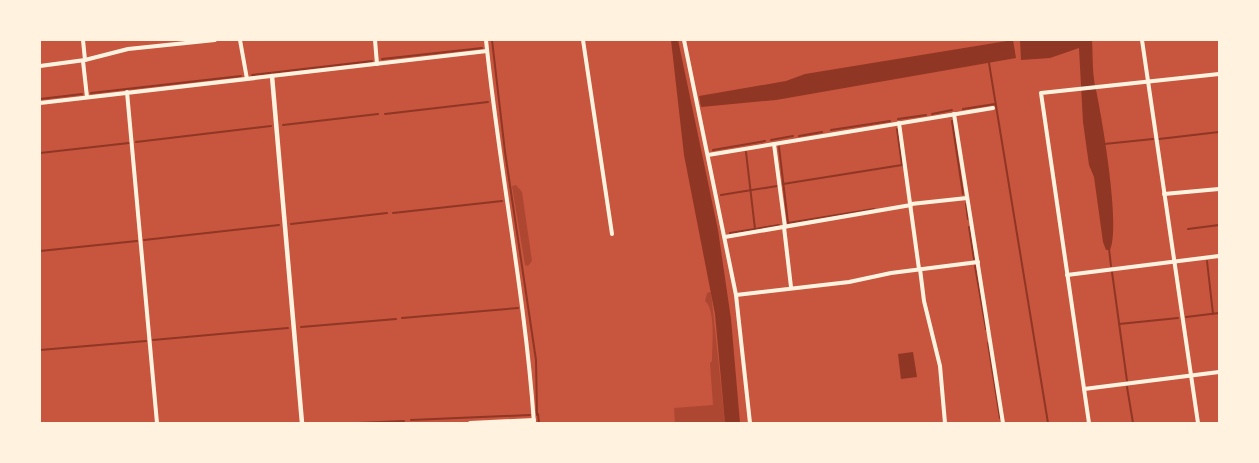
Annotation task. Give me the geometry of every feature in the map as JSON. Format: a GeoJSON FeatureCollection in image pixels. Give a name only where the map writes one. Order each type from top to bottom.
{"type":"FeatureCollection","features":[{"type":"Feature","properties":{"kind":"street"},"geometry":{"type":"LineString","coordinates":[[83,40],[87,97]]}},
{"type":"Feature","properties":{"kind":"street"},"geometry":{"type":"LineString","coordinates":[[40,66],[84,61],[128,49],[175,42],[215,40]]}},
{"type":"Feature","properties":{"kind":"street"},"geometry":{"type":"LineString","coordinates":[[240,40],[247,79]]}},
{"type":"Feature","properties":{"kind":"street"},"geometry":{"type":"LineString","coordinates":[[375,40],[377,64]]}},
{"type":"Feature","properties":{"kind":"street"},"geometry":{"type":"LineString","coordinates":[[470,423],[534,421],[530,360],[499,150],[486,40]]}},
{"type":"Feature","properties":{"kind":"street"},"geometry":{"type":"LineString","coordinates":[[583,40],[612,234]]}},
{"type":"Feature","properties":{"kind":"street"},"geometry":{"type":"LineString","coordinates":[[684,40],[726,237],[736,295],[750,423]]}},
{"type":"Feature","properties":{"kind":"street"},"geometry":{"type":"LineString","coordinates":[[1142,40],[1198,423]]}},
{"type":"Feature","properties":{"kind":"street"},"geometry":{"type":"LineString","coordinates":[[40,103],[487,51]]}},
{"type":"Feature","properties":{"kind":"street"},"geometry":{"type":"LineString","coordinates":[[1089,423],[1041,93],[1219,74]]}},
{"type":"Feature","properties":{"kind":"street"},"geometry":{"type":"LineString","coordinates":[[272,76],[302,423]]}},
{"type":"Feature","properties":{"kind":"street"},"geometry":{"type":"LineString","coordinates":[[127,92],[157,423]]}},
{"type":"Feature","properties":{"kind":"street"},"geometry":{"type":"LineString","coordinates":[[708,155],[993,108]]}},
{"type":"Feature","properties":{"kind":"street"},"geometry":{"type":"LineString","coordinates":[[954,114],[1003,423]]}},
{"type":"Feature","properties":{"kind":"street"},"geometry":{"type":"LineString","coordinates":[[899,123],[924,301],[940,366],[945,423]]}},
{"type":"Feature","properties":{"kind":"street"},"geometry":{"type":"LineString","coordinates":[[774,144],[792,287]]}},
{"type":"Feature","properties":{"kind":"street"},"geometry":{"type":"LineString","coordinates":[[1164,194],[1219,189]]}},
{"type":"Feature","properties":{"kind":"street"},"geometry":{"type":"LineString","coordinates":[[726,237],[911,205],[968,198]]}},
{"type":"Feature","properties":{"kind":"street"},"geometry":{"type":"LineString","coordinates":[[1067,275],[1219,256]]}},
{"type":"Feature","properties":{"kind":"street"},"geometry":{"type":"LineString","coordinates":[[736,295],[792,287],[849,282],[920,269],[978,262]]}},
{"type":"Feature","properties":{"kind":"street"},"geometry":{"type":"LineString","coordinates":[[1084,389],[1219,372]]}},
{"type":"Feature","properties":{"kind":"shaded area"},"geometry":{"type":"Polygon","coordinates":[[[671,40],[678,40],[718,230],[731,319],[740,423],[725,423],[715,314],[684,155],[671,40]]]}},
{"type":"Feature","properties":{"kind":"shaded area"},"geometry":{"type":"Polygon","coordinates":[[[1013,40],[1016,58],[776,100],[701,107],[699,96],[786,81],[805,74],[1013,40]]]}},
{"type":"Feature","properties":{"kind":"shaded area"},"geometry":{"type":"Polygon","coordinates":[[[1020,40],[1092,40],[1094,78],[1106,147],[1112,197],[1113,238],[1110,250],[1106,250],[1103,242],[1094,177],[1089,165],[1083,122],[1079,48],[1050,58],[1021,60],[1020,40]]]}},
{"type":"Feature","properties":{"kind":"shaded area"},"geometry":{"type":"Polygon","coordinates":[[[516,185],[522,192],[532,261],[528,266],[525,265],[512,186],[516,185]]]}},
{"type":"Feature","properties":{"kind":"shaded area"},"geometry":{"type":"Polygon","coordinates":[[[711,292],[725,423],[675,423],[674,408],[713,405],[710,363],[712,361],[712,320],[711,312],[705,301],[707,293],[711,292]]]}},
{"type":"Feature","properties":{"kind":"shaded area"},"geometry":{"type":"Polygon","coordinates":[[[913,352],[917,377],[901,379],[898,354],[913,352]]]}},
{"type":"Feature","properties":{"kind":"waterway"},"geometry":{"type":"LineString","coordinates":[[492,40],[505,152],[536,360],[537,415]]}},
{"type":"Feature","properties":{"kind":"waterway"},"geometry":{"type":"LineString","coordinates":[[382,59],[482,48]]}},
{"type":"Feature","properties":{"kind":"waterway"},"geometry":{"type":"LineString","coordinates":[[252,75],[372,61]]}},
{"type":"Feature","properties":{"kind":"waterway"},"geometry":{"type":"LineString","coordinates":[[989,63],[1048,423]]}},
{"type":"Feature","properties":{"kind":"waterway"},"geometry":{"type":"LineString","coordinates":[[91,93],[241,76]]}},
{"type":"Feature","properties":{"kind":"waterway"},"geometry":{"type":"LineString","coordinates":[[40,99],[82,94]]}},
{"type":"Feature","properties":{"kind":"waterway"},"geometry":{"type":"LineString","coordinates":[[385,114],[488,102]]}},
{"type":"Feature","properties":{"kind":"waterway"},"geometry":{"type":"LineString","coordinates":[[963,109],[995,104]]}},
{"type":"Feature","properties":{"kind":"waterway"},"geometry":{"type":"LineString","coordinates":[[932,114],[952,110]]}},
{"type":"Feature","properties":{"kind":"waterway"},"geometry":{"type":"LineString","coordinates":[[283,125],[378,114]]}},
{"type":"Feature","properties":{"kind":"waterway"},"geometry":{"type":"LineString","coordinates":[[898,119],[926,115]]}},
{"type":"Feature","properties":{"kind":"waterway"},"geometry":{"type":"LineString","coordinates":[[831,130],[890,121]]}},
{"type":"Feature","properties":{"kind":"waterway"},"geometry":{"type":"LineString","coordinates":[[952,121],[963,194]]}},
{"type":"Feature","properties":{"kind":"waterway"},"geometry":{"type":"LineString","coordinates":[[136,142],[271,126]]}},
{"type":"Feature","properties":{"kind":"waterway"},"geometry":{"type":"LineString","coordinates":[[783,184],[902,165],[897,129]]}},
{"type":"Feature","properties":{"kind":"waterway"},"geometry":{"type":"LineString","coordinates":[[799,136],[822,132]]}},
{"type":"Feature","properties":{"kind":"waterway"},"geometry":{"type":"LineString","coordinates":[[1159,139],[1219,132]]}},
{"type":"Feature","properties":{"kind":"waterway"},"geometry":{"type":"LineString","coordinates":[[771,140],[793,136]]}},
{"type":"Feature","properties":{"kind":"waterway"},"geometry":{"type":"LineString","coordinates":[[1104,144],[1153,139]]}},
{"type":"Feature","properties":{"kind":"waterway"},"geometry":{"type":"LineString","coordinates":[[713,150],[765,141]]}},
{"type":"Feature","properties":{"kind":"waterway"},"geometry":{"type":"LineString","coordinates":[[40,153],[129,143]]}},
{"type":"Feature","properties":{"kind":"waterway"},"geometry":{"type":"LineString","coordinates":[[779,147],[788,223],[874,209]]}},
{"type":"Feature","properties":{"kind":"waterway"},"geometry":{"type":"LineString","coordinates":[[746,152],[755,229]]}},
{"type":"Feature","properties":{"kind":"waterway"},"geometry":{"type":"LineString","coordinates":[[721,195],[777,186]]}},
{"type":"Feature","properties":{"kind":"waterway"},"geometry":{"type":"LineString","coordinates":[[393,213],[502,201]]}},
{"type":"Feature","properties":{"kind":"waterway"},"geometry":{"type":"LineString","coordinates":[[966,204],[968,219]]}},
{"type":"Feature","properties":{"kind":"waterway"},"geometry":{"type":"LineString","coordinates":[[291,224],[387,213]]}},
{"type":"Feature","properties":{"kind":"waterway"},"geometry":{"type":"LineString","coordinates":[[144,240],[279,225]]}},
{"type":"Feature","properties":{"kind":"waterway"},"geometry":{"type":"LineString","coordinates":[[730,233],[779,225]]}},
{"type":"Feature","properties":{"kind":"waterway"},"geometry":{"type":"LineString","coordinates":[[1188,229],[1219,225]]}},
{"type":"Feature","properties":{"kind":"waterway"},"geometry":{"type":"LineString","coordinates":[[969,227],[974,259]]}},
{"type":"Feature","properties":{"kind":"waterway"},"geometry":{"type":"LineString","coordinates":[[40,251],[137,241]]}},
{"type":"Feature","properties":{"kind":"waterway"},"geometry":{"type":"LineString","coordinates":[[1109,249],[1111,266]]}},
{"type":"Feature","properties":{"kind":"waterway"},"geometry":{"type":"LineString","coordinates":[[1207,261],[1213,314]]}},
{"type":"Feature","properties":{"kind":"waterway"},"geometry":{"type":"LineString","coordinates":[[975,266],[986,329]]}},
{"type":"Feature","properties":{"kind":"waterway"},"geometry":{"type":"LineString","coordinates":[[1112,272],[1127,381]]}},
{"type":"Feature","properties":{"kind":"waterway"},"geometry":{"type":"LineString","coordinates":[[402,318],[518,308]]}},
{"type":"Feature","properties":{"kind":"waterway"},"geometry":{"type":"LineString","coordinates":[[1186,317],[1219,313]]}},
{"type":"Feature","properties":{"kind":"waterway"},"geometry":{"type":"LineString","coordinates":[[1119,324],[1178,318]]}},
{"type":"Feature","properties":{"kind":"waterway"},"geometry":{"type":"LineString","coordinates":[[301,327],[396,319]]}},
{"type":"Feature","properties":{"kind":"waterway"},"geometry":{"type":"LineString","coordinates":[[153,340],[288,328]]}},
{"type":"Feature","properties":{"kind":"waterway"},"geometry":{"type":"LineString","coordinates":[[40,350],[146,341]]}},
{"type":"Feature","properties":{"kind":"waterway"},"geometry":{"type":"LineString","coordinates":[[988,343],[1000,418]]}},
{"type":"Feature","properties":{"kind":"waterway"},"geometry":{"type":"LineString","coordinates":[[1127,387],[1133,423]]}},
{"type":"Feature","properties":{"kind":"waterway"},"geometry":{"type":"LineString","coordinates":[[538,414],[539,423]]}},
{"type":"Feature","properties":{"kind":"waterway"},"geometry":{"type":"LineString","coordinates":[[411,420],[530,415]]}},
{"type":"Feature","properties":{"kind":"waterway"},"geometry":{"type":"LineString","coordinates":[[358,423],[404,421]]}}]}
